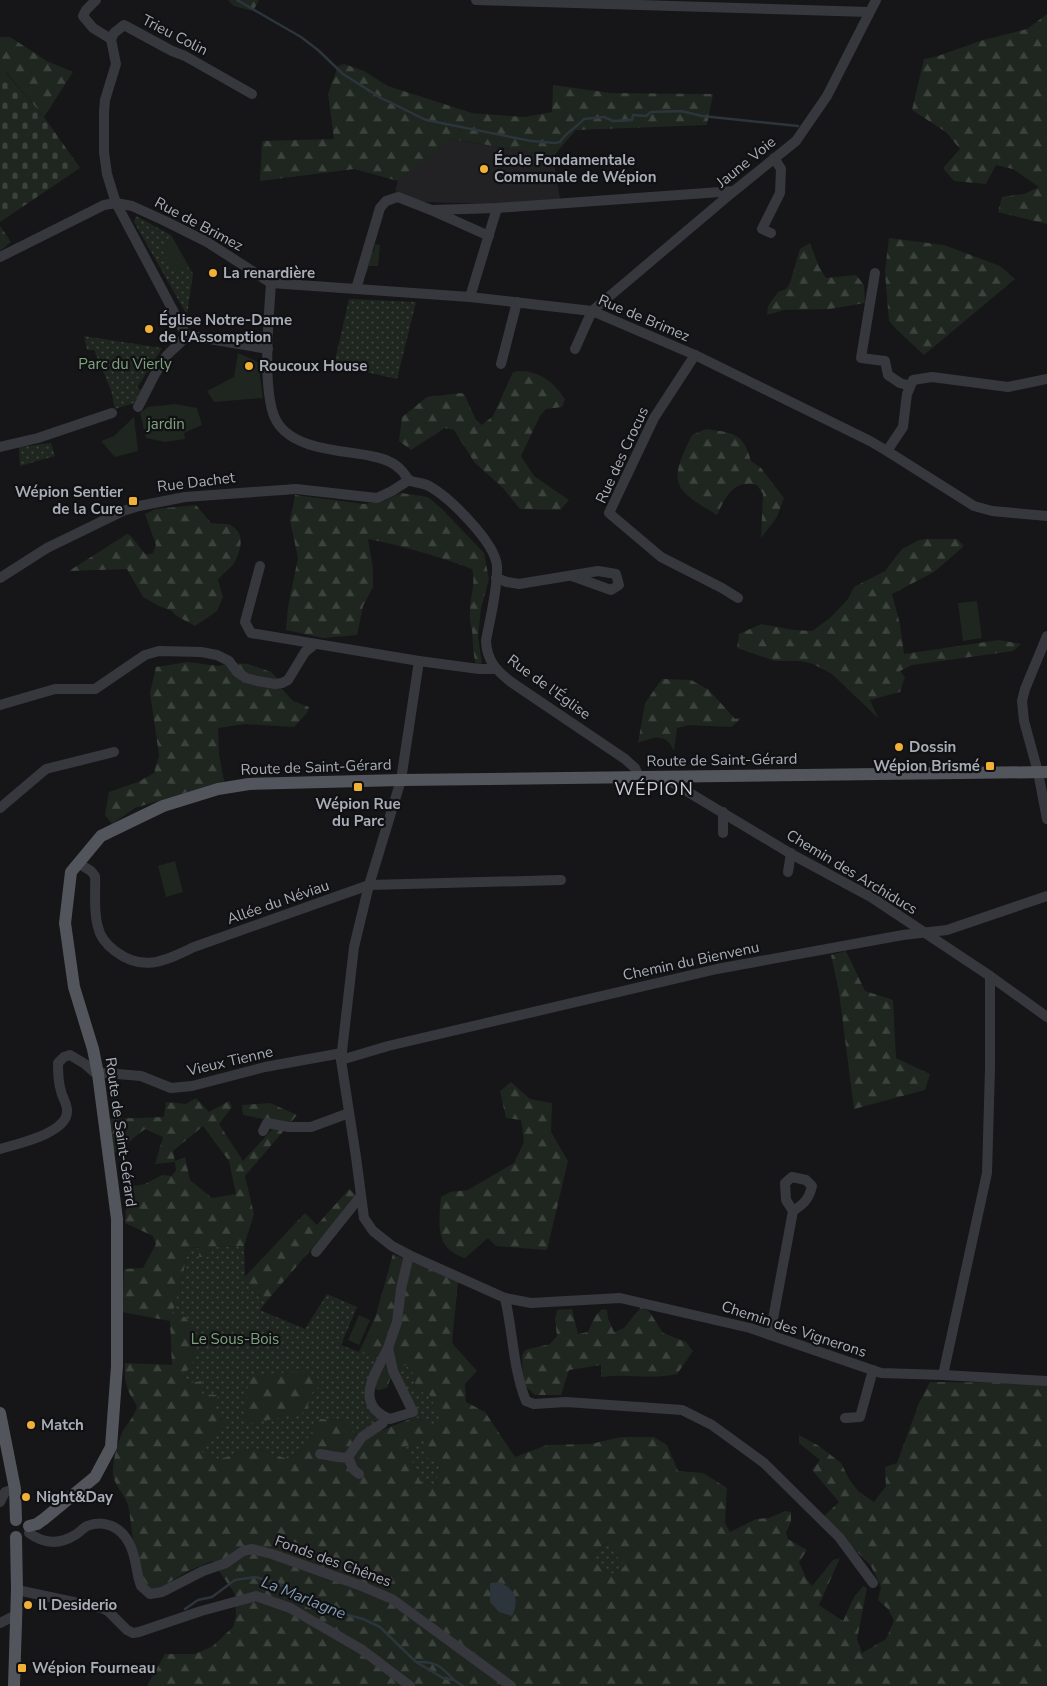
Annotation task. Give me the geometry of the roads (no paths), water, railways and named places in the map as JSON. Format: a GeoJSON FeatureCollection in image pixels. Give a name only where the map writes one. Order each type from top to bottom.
{"type":"FeatureCollection","features":[{"type":"Feature","properties":{"kind":"main road","name":"Route de Saint-Gérard"},"geometry":{"type":"LineString","coordinates":[[25,1532],[44,1519],[95,1477],[111,1447],[117,1366],[117,1219],[98,1074],[93,1049],[74,987],[65,923],[71,872],[100,836],[164,806],[218,789],[249,784],[401,780],[1042,772]]}},
{"type":"Feature","properties":{"kind":"main road"},"geometry":{"type":"LineString","coordinates":[[0,1413],[15,1490],[16,1520],[12,1524],[12,1534],[25,1532],[17,1590],[14,1686]]}},
{"type":"Feature","properties":{"kind":"street"},"geometry":{"type":"LineString","coordinates":[[96,0],[83,16],[93,28],[112,39],[116,64],[105,100],[104,152],[107,174],[116,203],[186,335],[184,341],[174,347],[164,358],[138,407]]}},
{"type":"Feature","properties":{"kind":"street"},"geometry":{"type":"LineString","coordinates":[[476,0],[869,12]]}},
{"type":"Feature","properties":{"kind":"street","name":"Jaune Voie"},"geometry":{"type":"LineString","coordinates":[[592,311],[796,141],[827,96],[876,0]]}},
{"type":"Feature","properties":{"kind":"street","name":"Trieu Colin"},"geometry":{"type":"LineString","coordinates":[[112,39],[114,34],[124,25],[185,56],[252,94]]}},
{"type":"Feature","properties":{"kind":"street"},"geometry":{"type":"LineString","coordinates":[[771,233],[762,229],[780,193],[782,169],[774,158]]}},
{"type":"Feature","properties":{"kind":"street"},"geometry":{"type":"LineString","coordinates":[[431,210],[497,208],[734,191]]}},
{"type":"Feature","properties":{"kind":"street"},"geometry":{"type":"LineString","coordinates":[[356,289],[380,208],[386,201],[398,197],[490,236]]}},
{"type":"Feature","properties":{"kind":"street"},"geometry":{"type":"LineString","coordinates":[[0,257],[104,205],[116,203]]}},
{"type":"Feature","properties":{"kind":"street","name":"Rue de Brimez"},"geometry":{"type":"LineString","coordinates":[[116,203],[132,206],[201,239],[270,283],[470,297],[592,311],[695,355],[870,440],[974,506],[992,511],[1047,516]]}},
{"type":"Feature","properties":{"kind":"street"},"geometry":{"type":"LineString","coordinates":[[470,297],[497,208]]}},
{"type":"Feature","properties":{"kind":"street"},"geometry":{"type":"LineString","coordinates":[[876,273],[860,358],[885,361],[888,375],[910,386]]}},
{"type":"Feature","properties":{"kind":"street","name":"Rue de l'Église"},"geometry":{"type":"LineString","coordinates":[[270,283],[269,400],[278,424],[290,435],[318,447],[388,460],[401,469],[409,480],[429,486],[448,501],[479,532],[488,543],[494,555],[497,566],[496,578],[486,648],[495,669],[511,682],[625,759],[635,768],[639,778]]}},
{"type":"Feature","properties":{"kind":"street"},"geometry":{"type":"LineString","coordinates":[[501,364],[517,302]]}},
{"type":"Feature","properties":{"kind":"street"},"geometry":{"type":"LineString","coordinates":[[575,349],[592,311]]}},
{"type":"Feature","properties":{"kind":"street"},"geometry":{"type":"LineString","coordinates":[[186,335],[268,350]]}},
{"type":"Feature","properties":{"kind":"street","name":"Rue des Crocus"},"geometry":{"type":"LineString","coordinates":[[695,355],[654,418],[609,513],[661,557],[738,598]]}},
{"type":"Feature","properties":{"kind":"street"},"geometry":{"type":"LineString","coordinates":[[887,451],[904,427],[907,394],[913,380],[932,377],[1008,387],[1047,379]]}},
{"type":"Feature","properties":{"kind":"street"},"geometry":{"type":"LineString","coordinates":[[0,448],[38,438],[112,413]]}},
{"type":"Feature","properties":{"kind":"street","name":"Rue Dachet"},"geometry":{"type":"LineString","coordinates":[[0,578],[47,548],[123,511],[139,506],[185,497],[296,489],[377,498],[409,480]]}},
{"type":"Feature","properties":{"kind":"street"},"geometry":{"type":"LineString","coordinates":[[260,566],[245,622],[252,633],[419,661],[478,669],[495,669]]}},
{"type":"Feature","properties":{"kind":"street"},"geometry":{"type":"LineString","coordinates":[[496,578],[520,584],[572,576]]}},
{"type":"Feature","properties":{"kind":"street"},"geometry":{"type":"LineString","coordinates":[[1047,636],[1025,689],[1022,701],[1024,721],[1042,772],[1047,819]]}},
{"type":"Feature","properties":{"kind":"street"},"geometry":{"type":"LineString","coordinates":[[0,705],[55,689],[95,689],[145,655],[159,651],[201,652],[217,655],[229,661],[236,672],[246,678],[275,684],[282,683],[288,680],[306,652],[316,644]]}},
{"type":"Feature","properties":{"kind":"street","name":"Chemin des Vignerons"},"geometry":{"type":"LineString","coordinates":[[419,661],[401,780],[369,885],[354,947],[341,1056],[360,1197],[364,1218],[373,1231],[392,1246],[409,1255],[505,1298],[531,1303],[620,1298],[750,1328],[881,1373],[1047,1381]]}},
{"type":"Feature","properties":{"kind":"street"},"geometry":{"type":"LineString","coordinates":[[0,808],[46,769],[114,752]]}},
{"type":"Feature","properties":{"kind":"street","name":"Chemin des Archiducs"},"geometry":{"type":"LineString","coordinates":[[663,777],[791,853],[871,897],[990,976],[1047,1017]]}},
{"type":"Feature","properties":{"kind":"street"},"geometry":{"type":"LineString","coordinates":[[722,812],[723,833]]}},
{"type":"Feature","properties":{"kind":"street"},"geometry":{"type":"LineString","coordinates":[[788,872],[791,853]]}},
{"type":"Feature","properties":{"kind":"street","name":"Allée du Néviau"},"geometry":{"type":"LineString","coordinates":[[78,863],[91,871],[95,876],[96,919],[101,936],[118,954],[133,962],[143,964],[167,959],[194,947],[369,885],[561,880]]}},
{"type":"Feature","properties":{"kind":"street","name":"Chemin du Bienvenu"},"geometry":{"type":"LineString","coordinates":[[341,1056],[717,969],[923,932],[947,930],[1047,896]]}},
{"type":"Feature","properties":{"kind":"street"},"geometry":{"type":"LineString","coordinates":[[943,1376],[987,1173],[990,976]]}},
{"type":"Feature","properties":{"kind":"street"},"geometry":{"type":"LineString","coordinates":[[0,1149],[40,1137],[55,1130],[66,1118],[68,1110],[60,1091],[58,1072],[58,1064],[64,1057],[70,1055],[98,1074]]}},
{"type":"Feature","properties":{"kind":"street","name":"Vieux Tienne"},"geometry":{"type":"LineString","coordinates":[[98,1074],[103,1072],[142,1076],[171,1088],[192,1086],[265,1067],[341,1056]]}},
{"type":"Feature","properties":{"kind":"street"},"geometry":{"type":"LineString","coordinates":[[263,1131],[267,1123],[311,1128],[349,1113]]}},
{"type":"Feature","properties":{"kind":"street"},"geometry":{"type":"LineString","coordinates":[[316,1252],[360,1197]]}},
{"type":"Feature","properties":{"kind":"street"},"geometry":{"type":"LineString","coordinates":[[770,1335],[793,1211]]}},
{"type":"Feature","properties":{"kind":"street"},"geometry":{"type":"LineString","coordinates":[[388,1348],[393,1371],[413,1412],[390,1419],[375,1411],[369,1398],[370,1383],[388,1348],[397,1322],[401,1289],[409,1255]]}},
{"type":"Feature","properties":{"kind":"street"},"geometry":{"type":"LineString","coordinates":[[505,1298],[519,1383],[526,1402],[534,1404],[566,1402],[682,1410],[712,1425],[764,1463],[839,1537],[873,1583]]}},
{"type":"Feature","properties":{"kind":"street"},"geometry":{"type":"LineString","coordinates":[[845,1418],[860,1417],[873,1370]]}},
{"type":"Feature","properties":{"kind":"street"},"geometry":{"type":"LineString","coordinates":[[320,1454],[331,1455],[338,1459],[348,1457],[362,1437],[382,1423],[385,1417]]}},
{"type":"Feature","properties":{"kind":"street"},"geometry":{"type":"LineString","coordinates":[[348,1457],[353,1469],[359,1474]]}},
{"type":"Feature","properties":{"kind":"street"},"geometry":{"type":"LineString","coordinates":[[0,1502],[5,1492],[15,1490]]}},
{"type":"Feature","properties":{"kind":"street","name":"Fonds des Chênes"},"geometry":{"type":"LineString","coordinates":[[25,1532],[37,1540],[46,1543],[62,1542],[88,1526],[107,1523],[114,1526],[123,1533],[130,1544],[141,1586],[150,1594],[162,1592],[203,1571],[226,1563],[243,1551],[252,1549],[272,1554],[359,1585],[392,1599],[511,1686]]}},
{"type":"Feature","properties":{"kind":"street"},"geometry":{"type":"LineString","coordinates":[[17,1590],[102,1608],[114,1616],[121,1627],[132,1633],[256,1596],[290,1608],[361,1649],[410,1686]]}},
{"type":"Feature","properties":{"kind":"street"},"geometry":{"type":"LineString","coordinates":[[0,1623],[16,1615]]}},
{"type":"Feature","properties":{"kind":"waterway"},"geometry":{"type":"LineString","coordinates":[[237,0],[301,37],[343,74],[381,98],[426,120],[531,141],[555,143],[560,142],[565,135],[584,119],[604,117],[613,121],[632,120],[633,115],[646,116],[651,112],[681,111],[702,116],[798,126]]}},
{"type":"Feature","properties":{"kind":"waterway","name":"La Marlagne"},"geometry":{"type":"LineString","coordinates":[[185,1609],[198,1600],[212,1597],[235,1580],[255,1577],[273,1582],[314,1599],[336,1612],[363,1619],[380,1627],[416,1662],[443,1678],[454,1680],[463,1686]]}},
{"type":"Feature","properties":{"kind":"waterway","name":"La Marlagne"},"geometry":{"type":"LineString","coordinates":[[417,1662],[429,1662],[437,1665],[453,1679]]}},
{"type":"Feature","properties":{"kind":"place","name":"École Fondamentale Communale de Wépion"},"geometry":{"type":"Point","coordinates":[484,169]}},
{"type":"Feature","properties":{"kind":"place","name":"La renardière"},"geometry":{"type":"Point","coordinates":[213,273]}},
{"type":"Feature","properties":{"kind":"place","name":"Église Notre-Dame de l'Assomption"},"geometry":{"type":"Point","coordinates":[149,329]}},
{"type":"Feature","properties":{"kind":"place","name":"Roucoux House"},"geometry":{"type":"Point","coordinates":[249,366]}},
{"type":"Feature","properties":{"kind":"place","name":"Wépion Sentier de la Cure"},"geometry":{"type":"Point","coordinates":[133,501]}},
{"type":"Feature","properties":{"kind":"place","name":"Dossin"},"geometry":{"type":"Point","coordinates":[899,747]}},
{"type":"Feature","properties":{"kind":"place","name":"Wépion Brismé"},"geometry":{"type":"Point","coordinates":[990,766]}},
{"type":"Feature","properties":{"kind":"place","name":"Wépion Rue du Parc"},"geometry":{"type":"Point","coordinates":[358,787]}},
{"type":"Feature","properties":{"kind":"place","name":"Match"},"geometry":{"type":"Point","coordinates":[31,1425]}},
{"type":"Feature","properties":{"kind":"place","name":"Night&Day"},"geometry":{"type":"Point","coordinates":[26,1497]}},
{"type":"Feature","properties":{"kind":"place","name":"Il Desiderio"},"geometry":{"type":"Point","coordinates":[28,1605]}},
{"type":"Feature","properties":{"kind":"place","name":"Wépion Fourneau"},"geometry":{"type":"Point","coordinates":[22,1668]}},
{"type":"Feature","properties":{"kind":"district","name":"WÉPION"},"geometry":{"type":"Point","coordinates":[654,789]}},
{"type":"Feature","properties":{"kind":"park label","name":"Parc du Vierly"},"geometry":{"type":"Point","coordinates":[125,364]}},
{"type":"Feature","properties":{"kind":"park label","name":"jardin"},"geometry":{"type":"Point","coordinates":[166,424]}},
{"type":"Feature","properties":{"kind":"park label","name":"Le Sous-Bois"},"geometry":{"type":"Point","coordinates":[235,1339]}}]}
